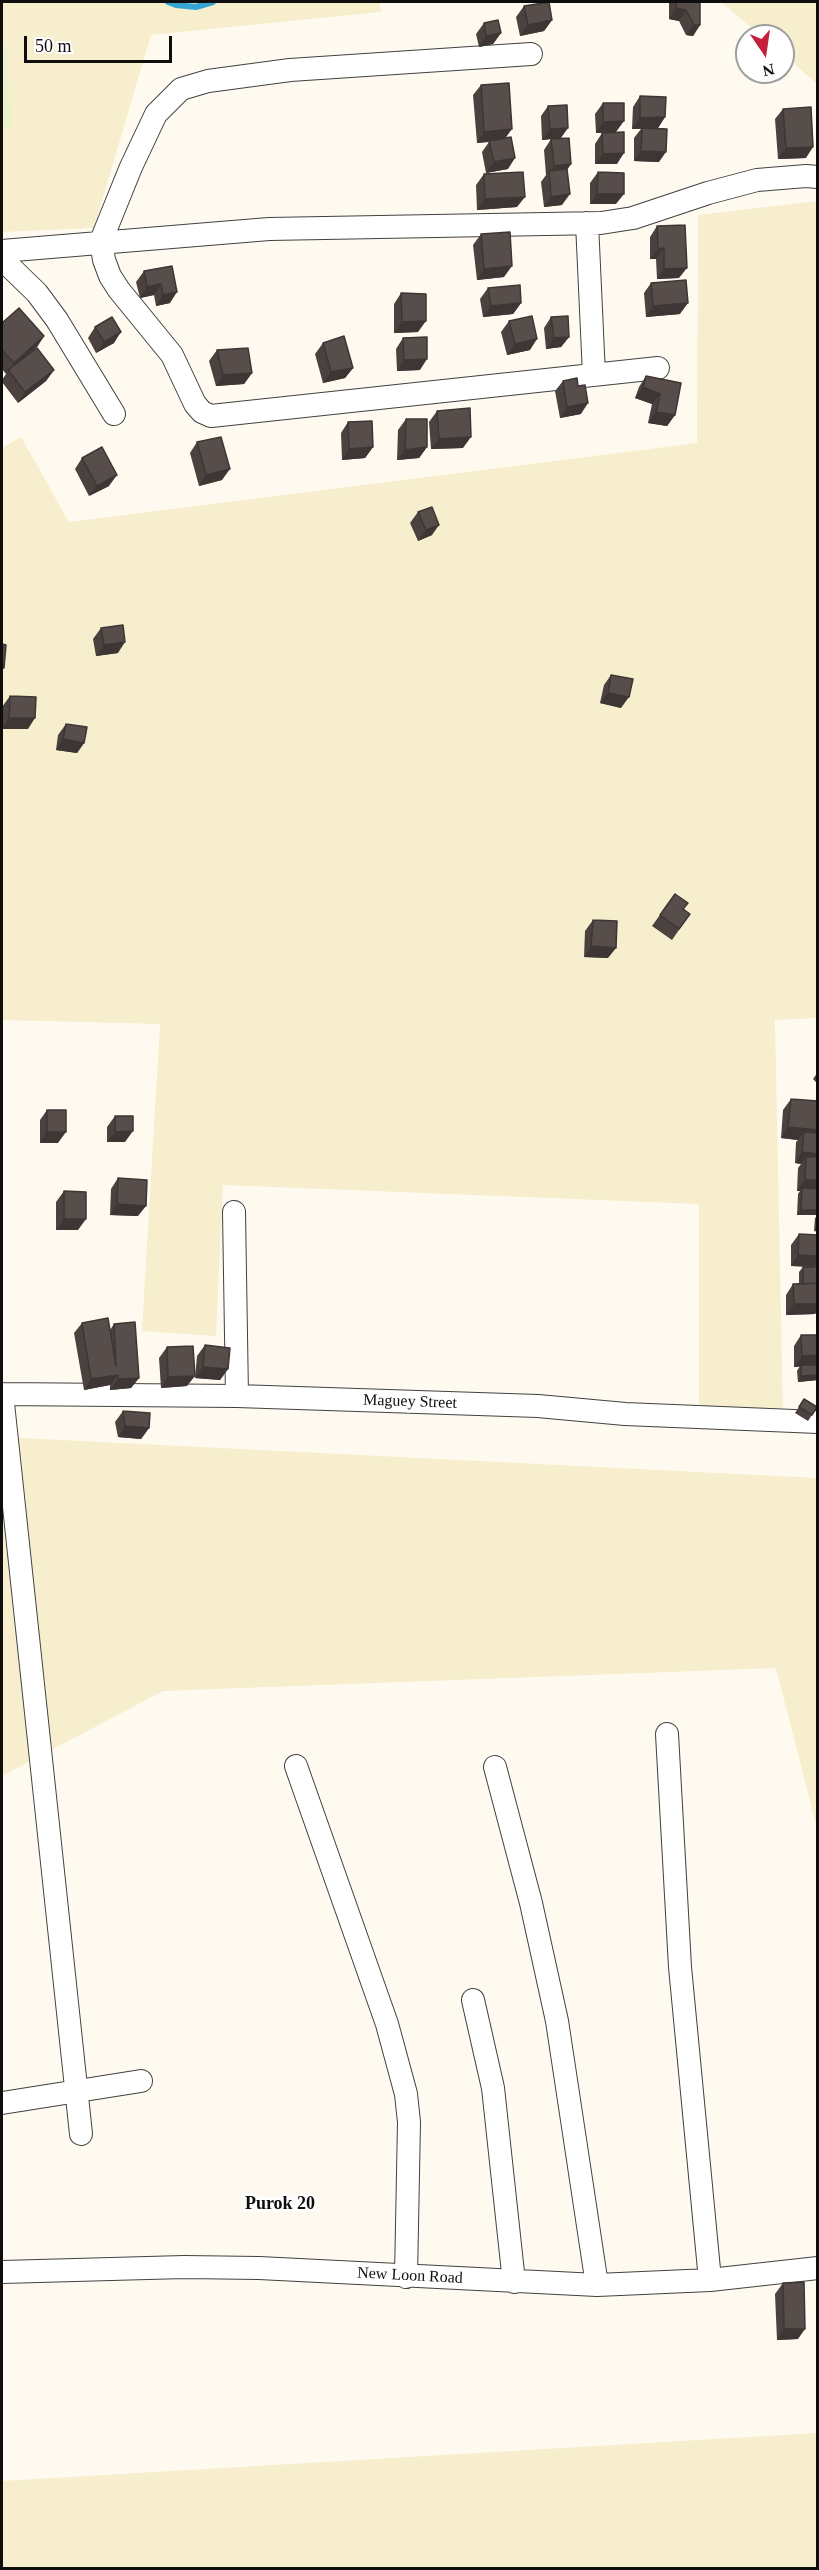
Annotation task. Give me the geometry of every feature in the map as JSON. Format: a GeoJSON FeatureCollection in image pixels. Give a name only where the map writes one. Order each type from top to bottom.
{"type":"FeatureCollection","features":[{"type":"Feature","properties":{"kind":"street"},"geometry":{"type":"LineString","coordinates":[[531,54],[290,70],[208,81],[181,89],[156,114],[101,241],[104,260],[119,290],[172,355],[195,404],[202,412],[211,416],[658,368]]}},
{"type":"Feature","properties":{"kind":"street"},"geometry":{"type":"LineString","coordinates":[[2,251],[101,241],[269,229],[587,223],[633,218],[708,193],[757,180],[818,177]]}},
{"type":"Feature","properties":{"kind":"street"},"geometry":{"type":"LineString","coordinates":[[587,223],[594,375]]}},
{"type":"Feature","properties":{"kind":"street"},"geometry":{"type":"LineString","coordinates":[[2,259],[37,293],[57,320],[114,414]]}},
{"type":"Feature","properties":{"kind":"street"},"geometry":{"type":"LineString","coordinates":[[234,1212],[237,1396]]}},
{"type":"Feature","properties":{"kind":"street"},"geometry":{"type":"LineString","coordinates":[[2,1394],[81,2134]]}},
{"type":"Feature","properties":{"kind":"street","name":"Maguey Street"},"geometry":{"type":"LineString","coordinates":[[2,1394],[237,1396],[538,1406],[626,1414],[818,1422]]}},
{"type":"Feature","properties":{"kind":"street"},"geometry":{"type":"LineString","coordinates":[[667,1734],[680,1967],[710,2280]]}},
{"type":"Feature","properties":{"kind":"street"},"geometry":{"type":"LineString","coordinates":[[296,1766],[387,2024],[406,2094],[409,2122],[406,2277]]}},
{"type":"Feature","properties":{"kind":"street"},"geometry":{"type":"LineString","coordinates":[[495,1767],[531,1903],[557,2021],[597,2285]]}},
{"type":"Feature","properties":{"kind":"street"},"geometry":{"type":"LineString","coordinates":[[473,2001],[495,2098],[514,2282]]}},
{"type":"Feature","properties":{"kind":"street"},"geometry":{"type":"LineString","coordinates":[[2,2103],[141,2081]]}},
{"type":"Feature","properties":{"kind":"street","name":"New Loon Road"},"geometry":{"type":"LineString","coordinates":[[2,2272],[184,2267],[260,2268],[597,2285],[710,2280],[818,2268]]}},
{"type":"Feature","properties":{"kind":"shaded area"},"geometry":{"type":"Polygon","coordinates":[[[2,2],[380,2],[381,12],[151,35],[94,228],[2,232],[2,2]]]}},
{"type":"Feature","properties":{"kind":"shaded area"},"geometry":{"type":"Polygon","coordinates":[[[721,2],[817,2],[817,84],[795,65],[795,24],[747,24],[721,2]]]}},
{"type":"Feature","properties":{"kind":"shaded area"},"geometry":{"type":"Polygon","coordinates":[[[817,201],[818,1018],[775,1020],[783,1414],[699,1408],[699,1204],[223,1185],[216,1336],[142,1331],[160,1024],[2,1020],[2,448],[21,437],[69,522],[697,443],[698,215],[817,201]]]}},
{"type":"Feature","properties":{"kind":"shaded area"},"geometry":{"type":"Polygon","coordinates":[[[2,1437],[817,1478],[817,1828],[776,1668],[163,1691],[2,1776],[2,1437]]]}},
{"type":"Feature","properties":{"kind":"shaded area"},"geometry":{"type":"Polygon","coordinates":[[[817,2433],[817,2568],[2,2568],[2,2481],[817,2433]]]}},
{"type":"Feature","properties":{"kind":"green space"},"geometry":{"type":"Polygon","coordinates":[[[2,50],[7,50],[11,128],[2,128],[2,50]]]}},
{"type":"Feature","properties":{"kind":"building"},"geometry":{"type":"Polygon","coordinates":[[[549,2],[552,20],[528,25],[524,6],[549,2]]]}},
{"type":"Feature","properties":{"kind":"building"},"geometry":{"type":"Polygon","coordinates":[[[677,2],[700,2],[700,25],[694,25],[686,10],[676,8],[677,2]]]}},
{"type":"Feature","properties":{"kind":"building"},"geometry":{"type":"Polygon","coordinates":[[[498,20],[501,33],[486,36],[484,23],[498,20]]]}},
{"type":"Feature","properties":{"kind":"building"},"geometry":{"type":"Polygon","coordinates":[[[509,83],[512,129],[484,132],[481,85],[509,83]]]}},
{"type":"Feature","properties":{"kind":"building"},"geometry":{"type":"Polygon","coordinates":[[[640,96],[666,97],[665,117],[640,118],[640,96]]]}},
{"type":"Feature","properties":{"kind":"building"},"geometry":{"type":"Polygon","coordinates":[[[603,103],[624,103],[624,121],[603,122],[603,103]]]}},
{"type":"Feature","properties":{"kind":"building"},"geometry":{"type":"Polygon","coordinates":[[[567,105],[568,128],[550,129],[548,106],[567,105]]]}},
{"type":"Feature","properties":{"kind":"building"},"geometry":{"type":"Polygon","coordinates":[[[811,107],[813,147],[786,148],[783,109],[811,107]]]}},
{"type":"Feature","properties":{"kind":"building"},"geometry":{"type":"Polygon","coordinates":[[[642,128],[667,129],[666,152],[641,151],[642,128]]]}},
{"type":"Feature","properties":{"kind":"building"},"geometry":{"type":"Polygon","coordinates":[[[624,132],[624,153],[603,154],[602,133],[624,132]]]}},
{"type":"Feature","properties":{"kind":"building"},"geometry":{"type":"Polygon","coordinates":[[[511,137],[515,158],[494,162],[489,141],[511,137]]]}},
{"type":"Feature","properties":{"kind":"building"},"geometry":{"type":"Polygon","coordinates":[[[569,138],[571,164],[554,166],[551,139],[569,138]]]}},
{"type":"Feature","properties":{"kind":"building"},"geometry":{"type":"Polygon","coordinates":[[[567,169],[570,194],[551,197],[549,171],[567,169]]]}},
{"type":"Feature","properties":{"kind":"building"},"geometry":{"type":"Polygon","coordinates":[[[523,172],[525,197],[485,199],[484,174],[523,172]]]}},
{"type":"Feature","properties":{"kind":"building"},"geometry":{"type":"Polygon","coordinates":[[[598,172],[624,173],[624,194],[597,194],[598,172]]]}},
{"type":"Feature","properties":{"kind":"building"},"geometry":{"type":"Polygon","coordinates":[[[685,225],[687,268],[664,269],[664,248],[658,249],[657,226],[685,225]]]}},
{"type":"Feature","properties":{"kind":"building"},"geometry":{"type":"Polygon","coordinates":[[[510,232],[512,266],[484,269],[481,234],[510,232]]]}},
{"type":"Feature","properties":{"kind":"building"},"geometry":{"type":"Polygon","coordinates":[[[172,266],[177,292],[163,295],[161,284],[147,287],[144,271],[172,266]]]}},
{"type":"Feature","properties":{"kind":"building"},"geometry":{"type":"Polygon","coordinates":[[[686,280],[688,303],[653,306],[651,283],[686,280]]]}},
{"type":"Feature","properties":{"kind":"building"},"geometry":{"type":"Polygon","coordinates":[[[520,285],[521,303],[491,306],[488,288],[520,285]]]}},
{"type":"Feature","properties":{"kind":"building"},"geometry":{"type":"Polygon","coordinates":[[[401,293],[426,294],[426,321],[402,322],[401,293]]]}},
{"type":"Feature","properties":{"kind":"building"},"geometry":{"type":"Polygon","coordinates":[[[19,308],[44,336],[14,363],[2,350],[2,323],[19,308]]]}},
{"type":"Feature","properties":{"kind":"building"},"geometry":{"type":"Polygon","coordinates":[[[532,316],[537,339],[515,344],[509,321],[532,316]]]}},
{"type":"Feature","properties":{"kind":"building"},"geometry":{"type":"Polygon","coordinates":[[[568,316],[569,337],[554,338],[551,317],[568,316]]]}},
{"type":"Feature","properties":{"kind":"building"},"geometry":{"type":"Polygon","coordinates":[[[112,317],[121,332],[104,342],[95,327],[112,317]]]}},
{"type":"Feature","properties":{"kind":"building"},"geometry":{"type":"Polygon","coordinates":[[[344,336],[353,368],[331,372],[323,343],[344,336]]]}},
{"type":"Feature","properties":{"kind":"building"},"geometry":{"type":"Polygon","coordinates":[[[427,337],[427,359],[404,360],[403,338],[427,337]]]}},
{"type":"Feature","properties":{"kind":"building"},"geometry":{"type":"Polygon","coordinates":[[[37,348],[54,370],[25,392],[8,370],[37,348]]]}},
{"type":"Feature","properties":{"kind":"building"},"geometry":{"type":"Polygon","coordinates":[[[248,348],[252,373],[223,375],[217,350],[248,348]]]}},
{"type":"Feature","properties":{"kind":"building"},"geometry":{"type":"Polygon","coordinates":[[[646,376],[681,383],[675,415],[656,412],[660,394],[643,387],[646,376]]]}},
{"type":"Feature","properties":{"kind":"building"},"geometry":{"type":"Polygon","coordinates":[[[577,378],[578,386],[585,385],[588,403],[567,407],[563,381],[577,378]]]}},
{"type":"Feature","properties":{"kind":"building"},"geometry":{"type":"Polygon","coordinates":[[[470,408],[471,437],[439,439],[437,411],[470,408]]]}},
{"type":"Feature","properties":{"kind":"building"},"geometry":{"type":"Polygon","coordinates":[[[406,419],[427,419],[427,447],[405,450],[406,419]]]}},
{"type":"Feature","properties":{"kind":"building"},"geometry":{"type":"Polygon","coordinates":[[[372,421],[373,447],[349,449],[348,422],[372,421]]]}},
{"type":"Feature","properties":{"kind":"building"},"geometry":{"type":"Polygon","coordinates":[[[221,437],[230,469],[206,475],[197,442],[221,437]]]}},
{"type":"Feature","properties":{"kind":"building"},"geometry":{"type":"Polygon","coordinates":[[[102,447],[117,475],[97,486],[82,458],[102,447]]]}},
{"type":"Feature","properties":{"kind":"building"},"geometry":{"type":"Polygon","coordinates":[[[432,507],[439,525],[426,530],[418,512],[432,507]]]}},
{"type":"Feature","properties":{"kind":"building"},"geometry":{"type":"Polygon","coordinates":[[[123,625],[125,642],[104,645],[101,628],[123,625]]]}},
{"type":"Feature","properties":{"kind":"building"},"geometry":{"type":"Polygon","coordinates":[[[2,644],[6,645],[4,668],[2,668],[2,644]]]}},
{"type":"Feature","properties":{"kind":"building"},"geometry":{"type":"Polygon","coordinates":[[[611,675],[633,679],[629,697],[608,693],[611,675]]]}},
{"type":"Feature","properties":{"kind":"building"},"geometry":{"type":"Polygon","coordinates":[[[10,696],[36,697],[35,718],[9,718],[10,696]]]}},
{"type":"Feature","properties":{"kind":"building"},"geometry":{"type":"Polygon","coordinates":[[[66,724],[87,727],[84,743],[63,739],[66,724]]]}},
{"type":"Feature","properties":{"kind":"building"},"geometry":{"type":"Polygon","coordinates":[[[675,894],[688,903],[683,909],[690,914],[679,929],[660,915],[675,894]]]}},
{"type":"Feature","properties":{"kind":"building"},"geometry":{"type":"Polygon","coordinates":[[[593,920],[617,921],[616,948],[591,946],[593,920]]]}},
{"type":"Feature","properties":{"kind":"building"},"geometry":{"type":"Polygon","coordinates":[[[791,1099],[818,1101],[818,1130],[788,1127],[791,1099]]]}},
{"type":"Feature","properties":{"kind":"building"},"geometry":{"type":"Polygon","coordinates":[[[47,1110],[66,1110],[66,1132],[47,1132],[47,1110]]]}},
{"type":"Feature","properties":{"kind":"building"},"geometry":{"type":"Polygon","coordinates":[[[115,1116],[133,1116],[133,1131],[115,1132],[115,1116]]]}},
{"type":"Feature","properties":{"kind":"building"},"geometry":{"type":"Polygon","coordinates":[[[804,1132],[818,1133],[818,1154],[802,1152],[804,1132]]]}},
{"type":"Feature","properties":{"kind":"building"},"geometry":{"type":"Polygon","coordinates":[[[806,1157],[818,1157],[818,1180],[805,1180],[806,1157]]]}},
{"type":"Feature","properties":{"kind":"building"},"geometry":{"type":"Polygon","coordinates":[[[118,1178],[147,1180],[146,1206],[117,1204],[118,1178]]]}},
{"type":"Feature","properties":{"kind":"building"},"geometry":{"type":"Polygon","coordinates":[[[802,1188],[818,1189],[818,1210],[801,1210],[802,1188]]]}},
{"type":"Feature","properties":{"kind":"building"},"geometry":{"type":"Polygon","coordinates":[[[64,1191],[86,1192],[86,1219],[64,1219],[64,1191]]]}},
{"type":"Feature","properties":{"kind":"building"},"geometry":{"type":"Polygon","coordinates":[[[799,1234],[818,1235],[818,1256],[798,1255],[799,1234]]]}},
{"type":"Feature","properties":{"kind":"building"},"geometry":{"type":"Polygon","coordinates":[[[803,1267],[818,1267],[818,1283],[803,1284],[803,1267]]]}},
{"type":"Feature","properties":{"kind":"building"},"geometry":{"type":"Polygon","coordinates":[[[818,1283],[818,1304],[794,1304],[793,1284],[818,1283]]]}},
{"type":"Feature","properties":{"kind":"building"},"geometry":{"type":"Polygon","coordinates":[[[108,1318],[116,1366],[114,1324],[135,1322],[139,1378],[118,1379],[118,1375],[91,1379],[82,1323],[108,1318]]]}},
{"type":"Feature","properties":{"kind":"building"},"geometry":{"type":"Polygon","coordinates":[[[801,1335],[818,1335],[818,1355],[802,1356],[801,1335]]]}},
{"type":"Feature","properties":{"kind":"building"},"geometry":{"type":"Polygon","coordinates":[[[205,1345],[230,1348],[228,1369],[203,1367],[205,1345]]]}},
{"type":"Feature","properties":{"kind":"building"},"geometry":{"type":"Polygon","coordinates":[[[193,1346],[195,1376],[168,1377],[167,1347],[193,1346]]]}},
{"type":"Feature","properties":{"kind":"building"},"geometry":{"type":"Polygon","coordinates":[[[801,1365],[818,1365],[818,1375],[801,1376],[801,1365]]]}},
{"type":"Feature","properties":{"kind":"building"},"geometry":{"type":"Polygon","coordinates":[[[804,1399],[817,1407],[812,1415],[799,1407],[804,1399]]]}},
{"type":"Feature","properties":{"kind":"building"},"geometry":{"type":"Polygon","coordinates":[[[123,1411],[150,1413],[149,1428],[125,1426],[123,1411]]]}},
{"type":"Feature","properties":{"kind":"building"},"geometry":{"type":"Polygon","coordinates":[[[804,2282],[805,2329],[784,2329],[783,2283],[804,2282]]]}},
{"type":"Feature","properties":{"kind":"waterway"},"geometry":{"type":"LineString","coordinates":[[168,2],[196,7],[213,2]]}},
{"type":"Feature","properties":{"kind":"district","name":"Purok 20"},"geometry":{"type":"Point","coordinates":[280,2204]}}]}
